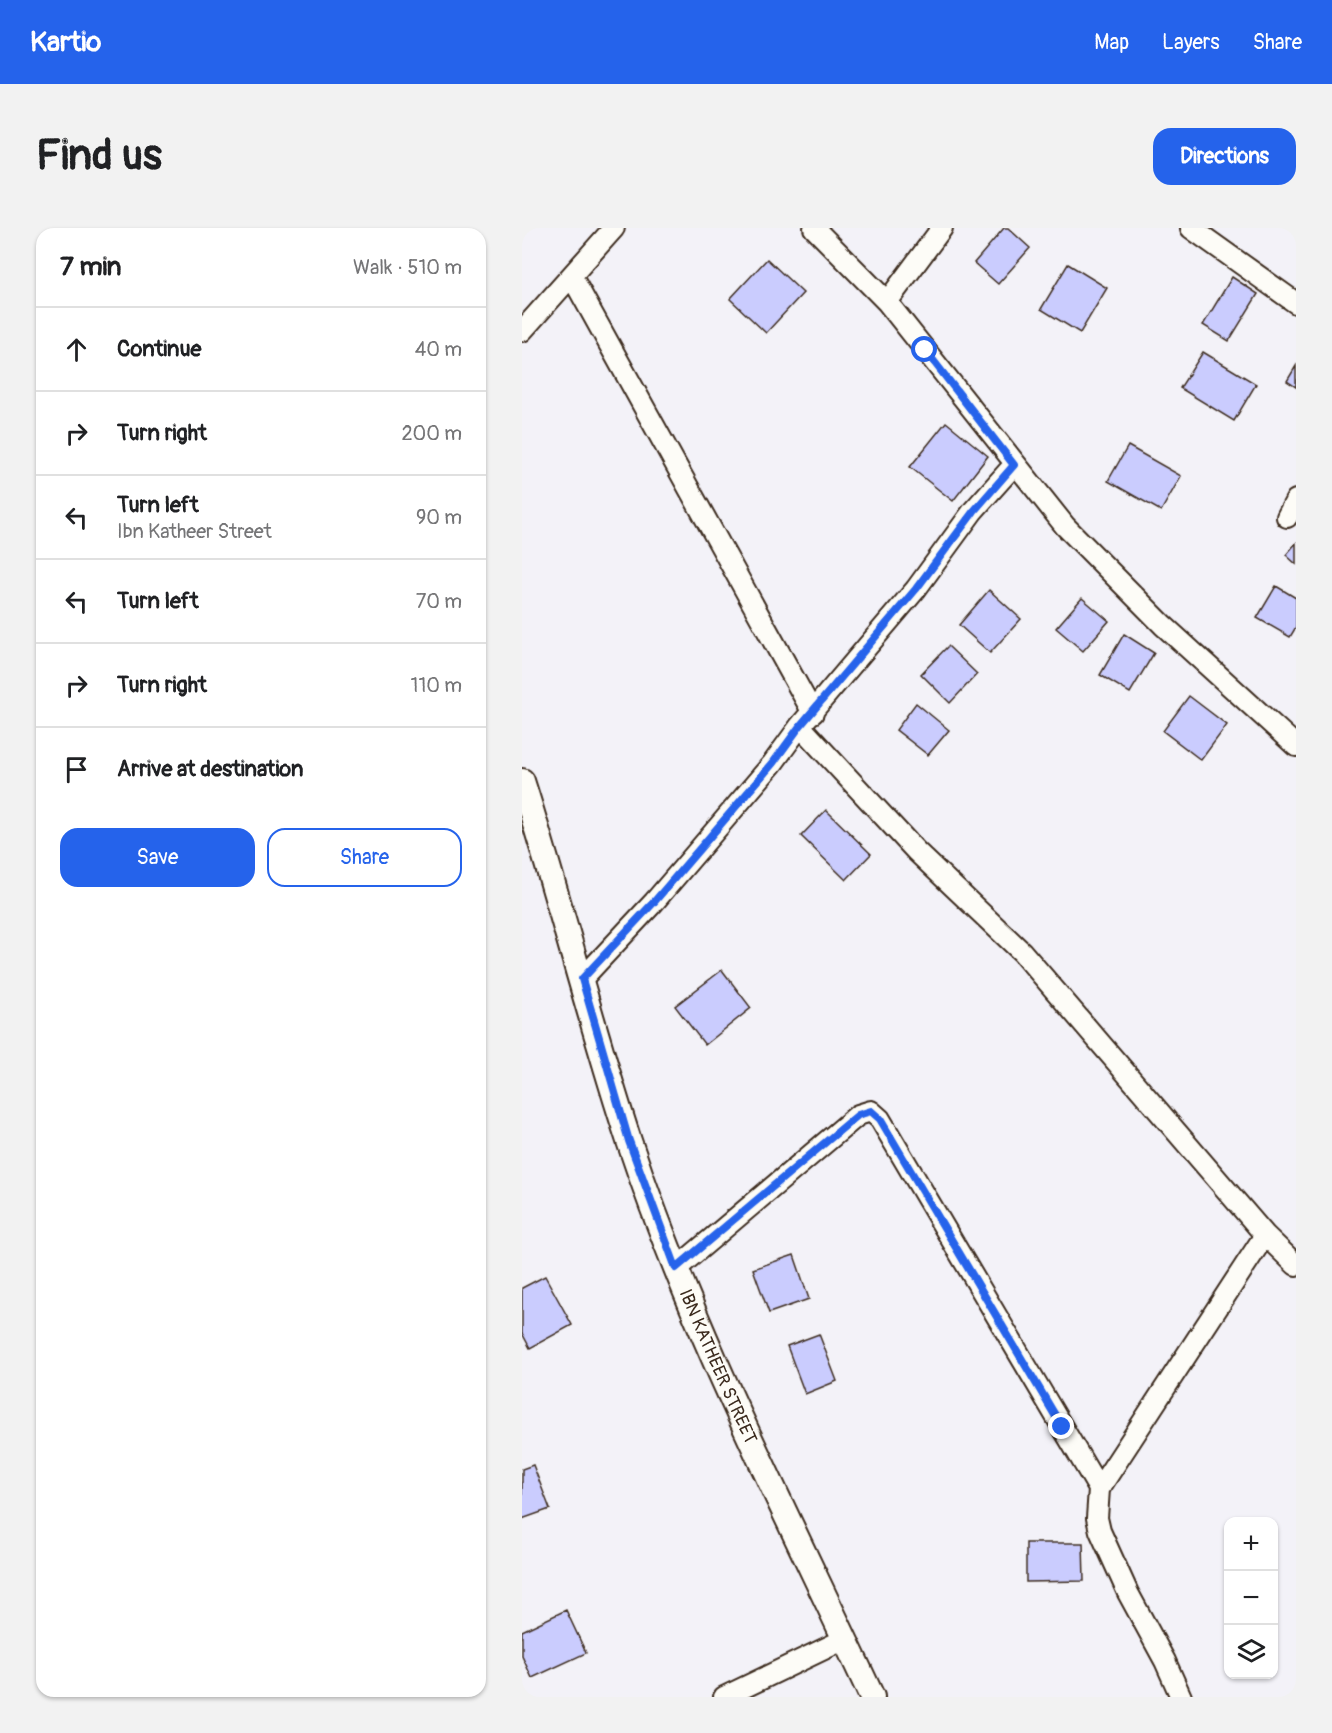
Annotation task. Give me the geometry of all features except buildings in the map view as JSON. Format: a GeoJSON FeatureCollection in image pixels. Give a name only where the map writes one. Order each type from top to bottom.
{"type":"FeatureCollection","features":[{"type":"Feature","properties":{"kind":"street"},"geometry":{"type":"LineString","coordinates":[[522,331],[573,277],[614,228]]}},
{"type":"Feature","properties":{"kind":"street"},"geometry":{"type":"LineString","coordinates":[[814,228],[887,302],[1014,465],[1065,526],[1163,625],[1296,746]]}},
{"type":"Feature","properties":{"kind":"street"},"geometry":{"type":"LineString","coordinates":[[887,302],[942,228]]}},
{"type":"Feature","properties":{"kind":"street"},"geometry":{"type":"LineString","coordinates":[[1191,228],[1296,303]]}},
{"type":"Feature","properties":{"kind":"street"},"geometry":{"type":"LineString","coordinates":[[573,277],[807,719],[916,851],[1022,952],[1265,1235],[1296,1265]]}},
{"type":"Feature","properties":{"kind":"street"},"geometry":{"type":"LineString","coordinates":[[582,979],[654,902],[773,763],[916,589],[974,511],[1014,465]]}},
{"type":"Feature","properties":{"kind":"street","name":"IBN KATHEER STREET"},"geometry":{"type":"LineString","coordinates":[[522,781],[629,1141],[676,1268],[719,1372],[872,1697]]}},
{"type":"Feature","properties":{"kind":"street"},"geometry":{"type":"LineString","coordinates":[[676,1268],[858,1115],[871,1111],[880,1119],[1099,1489]]}},
{"type":"Feature","properties":{"kind":"street"},"geometry":{"type":"LineString","coordinates":[[1181,1697],[1166,1661],[1128,1593],[1100,1531],[1097,1518],[1099,1489],[1265,1235]]}},
{"type":"Feature","properties":{"kind":"street"},"geometry":{"type":"LineString","coordinates":[[724,1697],[845,1639]]}},
{"type":"Feature","properties":{"kind":"route"},"geometry":{"type":"LineString","coordinates":[[925,350],[1014,465],[974,511],[916,589],[800,726],[773,763],[654,902],[582,979],[629,1141],[676,1268],[858,1115],[864,1111],[871,1111],[880,1119],[1062,1427]]}}]}
